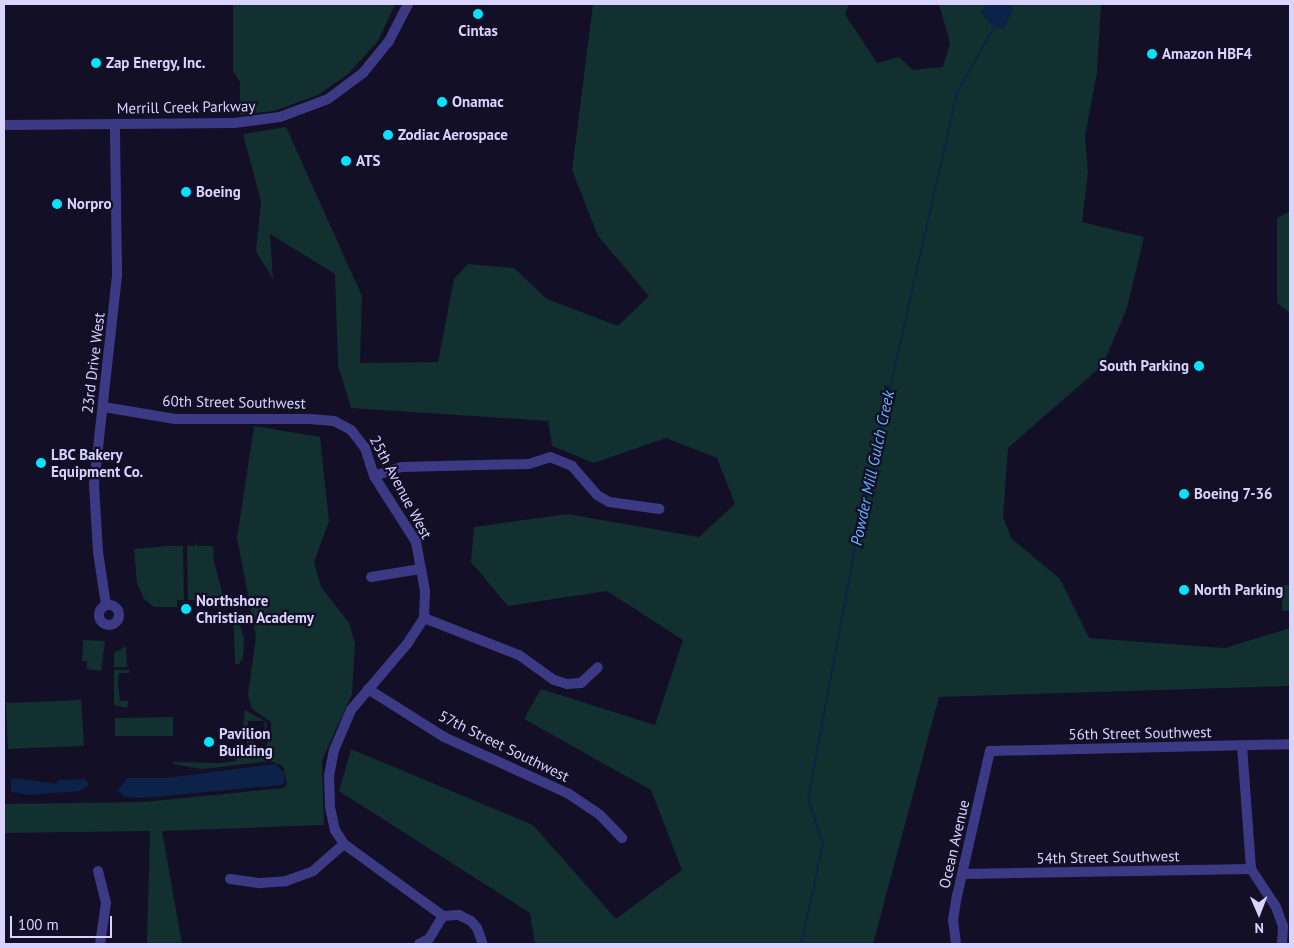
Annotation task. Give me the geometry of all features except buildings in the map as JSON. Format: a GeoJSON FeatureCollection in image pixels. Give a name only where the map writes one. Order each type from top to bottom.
{"type":"FeatureCollection","features":[{"type":"Feature","properties":{"kind":"street","name":"Merrill Creek Parkway"},"geometry":{"type":"LineString","coordinates":[[4,125],[257,122],[299,111],[328,99],[363,73],[389,41],[408,4]]}},
{"type":"Feature","properties":{"kind":"street","name":"23rd Drive West"},"geometry":{"type":"LineString","coordinates":[[106,605],[98,552],[94,484],[104,407],[117,274],[116,124]]}},
{"type":"Feature","properties":{"kind":"street","name":"60th Street Southwest"},"geometry":{"type":"LineString","coordinates":[[104,407],[175,419],[310,418],[334,421]]}},
{"type":"Feature","properties":{"kind":"street","name":"25th Avenue West"},"geometry":{"type":"LineString","coordinates":[[334,421],[351,430],[365,448],[374,476],[416,542],[421,569],[424,618]]}},
{"type":"Feature","properties":{"kind":"street"},"geometry":{"type":"LineString","coordinates":[[374,476],[402,467],[529,464],[550,457],[572,466],[597,495],[609,502],[660,509]]}},
{"type":"Feature","properties":{"kind":"street"},"geometry":{"type":"LineString","coordinates":[[371,577],[421,569]]}},
{"type":"Feature","properties":{"kind":"street"},"geometry":{"type":"LineString","coordinates":[[482,942],[478,928],[459,915],[442,916],[344,844],[335,830],[330,807],[329,776],[334,750],[351,710],[407,644],[424,618],[519,655],[554,680],[567,684],[580,682],[598,667]]}},
{"type":"Feature","properties":{"kind":"street","name":"57th Street Southwest"},"geometry":{"type":"LineString","coordinates":[[368,688],[444,737],[569,794],[600,815],[622,838]]}},
{"type":"Feature","properties":{"kind":"street","name":"56th Street Southwest"},"geometry":{"type":"LineString","coordinates":[[990,751],[1290,744]]}},
{"type":"Feature","properties":{"kind":"street"},"geometry":{"type":"LineString","coordinates":[[1242,746],[1252,870],[1276,907],[1283,926],[1282,944]]}},
{"type":"Feature","properties":{"kind":"street","name":"Ocean Avenue"},"geometry":{"type":"LineString","coordinates":[[956,944],[953,920],[990,751]]}},
{"type":"Feature","properties":{"kind":"street"},"geometry":{"type":"LineString","coordinates":[[230,879],[260,883],[286,881],[312,871],[344,844]]}},
{"type":"Feature","properties":{"kind":"street","name":"54th Street Southwest"},"geometry":{"type":"LineString","coordinates":[[964,874],[1252,870]]}},
{"type":"Feature","properties":{"kind":"street"},"geometry":{"type":"LineString","coordinates":[[98,871],[106,902],[100,944]]}},
{"type":"Feature","properties":{"kind":"street"},"geometry":{"type":"LineString","coordinates":[[419,944],[429,939],[442,916]]}},
{"type":"Feature","properties":{"kind":"green space"},"geometry":{"type":"Polygon","coordinates":[[[233,4],[395,4],[378,41],[348,74],[318,95],[274,111],[240,115],[240,82],[233,71],[233,4]]]}},
{"type":"Feature","properties":{"kind":"green space"},"geometry":{"type":"Polygon","coordinates":[[[593,4],[849,4],[845,14],[877,63],[899,57],[913,70],[943,67],[950,43],[939,4],[1101,4],[1097,73],[1085,136],[1088,172],[1082,222],[1144,237],[1127,308],[1103,365],[1008,448],[1003,517],[1012,539],[1060,579],[1089,638],[1225,648],[1290,628],[1290,686],[939,697],[873,944],[535,944],[530,913],[339,791],[351,749],[533,825],[616,919],[682,870],[651,790],[524,719],[541,689],[655,725],[683,640],[607,591],[508,606],[471,562],[474,527],[567,514],[699,537],[735,504],[717,458],[666,438],[594,463],[552,446],[548,421],[351,408],[338,365],[335,274],[270,234],[273,279],[256,251],[261,201],[243,134],[286,127],[362,296],[360,363],[438,362],[454,279],[468,264],[514,268],[547,299],[618,326],[649,296],[598,236],[572,170],[593,4]]]}},
{"type":"Feature","properties":{"kind":"green space"},"geometry":{"type":"Polygon","coordinates":[[[1290,211],[1290,313],[1277,303],[1277,218],[1290,211]]]}},
{"type":"Feature","properties":{"kind":"green space"},"geometry":{"type":"Polygon","coordinates":[[[254,426],[320,437],[329,521],[314,562],[321,587],[349,623],[355,643],[352,694],[322,760],[324,825],[162,831],[182,944],[147,944],[150,831],[5,833],[4,855],[4,804],[144,802],[283,788],[287,784],[283,766],[270,761],[202,769],[173,764],[173,762],[222,763],[236,761],[236,757],[243,756],[247,746],[247,728],[249,734],[265,733],[264,721],[267,724],[266,733],[253,736],[254,754],[264,754],[271,732],[271,722],[252,709],[248,695],[256,637],[237,538],[254,426]]]}},
{"type":"Feature","properties":{"kind":"green space"},"geometry":{"type":"Polygon","coordinates":[[[196,541],[197,546],[213,546],[214,561],[224,600],[220,606],[195,606],[195,600],[188,600],[187,546],[195,546],[196,541]]]}},
{"type":"Feature","properties":{"kind":"green space"},"geometry":{"type":"Polygon","coordinates":[[[183,546],[184,600],[177,600],[177,607],[154,607],[144,599],[137,583],[134,549],[183,546]]]}},
{"type":"Feature","properties":{"kind":"green space"},"geometry":{"type":"Polygon","coordinates":[[[1282,585],[1290,585],[1290,611],[1282,611],[1282,585]]]}},
{"type":"Feature","properties":{"kind":"green space"},"geometry":{"type":"Polygon","coordinates":[[[233,611],[237,614],[244,639],[243,658],[239,664],[235,664],[233,611]]]}},
{"type":"Feature","properties":{"kind":"green space"},"geometry":{"type":"Polygon","coordinates":[[[83,640],[105,641],[101,671],[87,669],[87,661],[82,661],[83,640]]]}},
{"type":"Feature","properties":{"kind":"green space"},"geometry":{"type":"Polygon","coordinates":[[[126,646],[127,667],[114,667],[114,653],[126,646]]]}},
{"type":"Feature","properties":{"kind":"green space"},"geometry":{"type":"Polygon","coordinates":[[[114,670],[129,670],[129,673],[119,673],[118,683],[120,701],[129,701],[127,708],[114,705],[114,670]]]}},
{"type":"Feature","properties":{"kind":"green space"},"geometry":{"type":"Polygon","coordinates":[[[81,700],[84,746],[8,749],[6,703],[81,700]]]}},
{"type":"Feature","properties":{"kind":"green space"},"geometry":{"type":"Polygon","coordinates":[[[245,710],[263,720],[248,721],[248,727],[243,726],[245,710]]]}},
{"type":"Feature","properties":{"kind":"green space"},"geometry":{"type":"Polygon","coordinates":[[[173,717],[173,736],[115,736],[115,718],[173,717]]]}},
{"type":"Feature","properties":{"kind":"water"},"geometry":{"type":"Polygon","coordinates":[[[986,4],[1012,4],[1012,13],[1003,29],[994,27],[981,14],[986,4]]]}},
{"type":"Feature","properties":{"kind":"water"},"geometry":{"type":"Polygon","coordinates":[[[275,764],[284,772],[285,782],[281,785],[143,798],[125,797],[118,790],[127,778],[166,778],[275,764]]]}},
{"type":"Feature","properties":{"kind":"water"},"geometry":{"type":"Polygon","coordinates":[[[11,779],[56,784],[58,780],[85,779],[89,785],[80,791],[28,795],[11,792],[11,779]]]}},
{"type":"Feature","properties":{"kind":"waterway","name":"Powder Mill Gulch Creek"},"geometry":{"type":"LineString","coordinates":[[801,944],[823,844],[808,799],[862,511],[957,93],[995,25]]}},
{"type":"Feature","properties":{"kind":"place","name":"Cintas"},"geometry":{"type":"Point","coordinates":[478,14]}},
{"type":"Feature","properties":{"kind":"place","name":"Amazon HBF4"},"geometry":{"type":"Point","coordinates":[1152,54]}},
{"type":"Feature","properties":{"kind":"place","name":"Zap Energy, Inc."},"geometry":{"type":"Point","coordinates":[96,63]}},
{"type":"Feature","properties":{"kind":"place","name":"Onamac"},"geometry":{"type":"Point","coordinates":[442,102]}},
{"type":"Feature","properties":{"kind":"place","name":"Zodiac Aerospace"},"geometry":{"type":"Point","coordinates":[388,135]}},
{"type":"Feature","properties":{"kind":"place","name":"ATS"},"geometry":{"type":"Point","coordinates":[346,161]}},
{"type":"Feature","properties":{"kind":"place","name":"Boeing"},"geometry":{"type":"Point","coordinates":[186,192]}},
{"type":"Feature","properties":{"kind":"place","name":"Norpro"},"geometry":{"type":"Point","coordinates":[57,204]}},
{"type":"Feature","properties":{"kind":"place","name":"South Parking"},"geometry":{"type":"Point","coordinates":[1199,366]}},
{"type":"Feature","properties":{"kind":"place","name":"LBC Bakery Equipment Co."},"geometry":{"type":"Point","coordinates":[41,463]}},
{"type":"Feature","properties":{"kind":"place","name":"Boeing 7-36"},"geometry":{"type":"Point","coordinates":[1184,494]}},
{"type":"Feature","properties":{"kind":"place","name":"North Parking"},"geometry":{"type":"Point","coordinates":[1184,590]}},
{"type":"Feature","properties":{"kind":"place","name":"Northshore Christian Academy"},"geometry":{"type":"Point","coordinates":[186,609]}},
{"type":"Feature","properties":{"kind":"place","name":"Pavilion Building"},"geometry":{"type":"Point","coordinates":[209,742]}}]}
